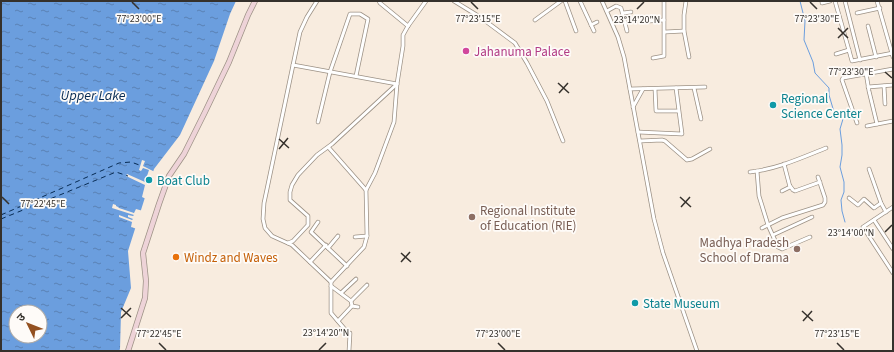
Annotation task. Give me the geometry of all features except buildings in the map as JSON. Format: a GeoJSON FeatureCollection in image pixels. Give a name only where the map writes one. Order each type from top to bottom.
{"type":"FeatureCollection","features":[{"type":"Feature","properties":{"kind":"street"},"geometry":{"type":"LineString","coordinates":[[128,351],[145,298],[146,281],[143,253],[158,204],[169,176],[184,154],[212,98],[255,1]]}},
{"type":"Feature","properties":{"kind":"street"},"geometry":{"type":"LineString","coordinates":[[317,1],[300,32],[266,196],[263,219],[265,228],[272,236],[292,245],[331,284],[351,301],[352,306]]}},
{"type":"Feature","properties":{"kind":"street"},"geometry":{"type":"LineString","coordinates":[[379,1],[408,26]]}},
{"type":"Feature","properties":{"kind":"street"},"geometry":{"type":"LineString","coordinates":[[349,351],[350,333],[348,333],[331,313],[331,284],[364,247],[367,236],[366,190],[375,173],[394,122],[397,84],[404,35],[408,26],[426,1]]}},
{"type":"Feature","properties":{"kind":"street"},"geometry":{"type":"LineString","coordinates":[[454,1],[480,17],[515,43],[547,102],[563,142]]}},
{"type":"Feature","properties":{"kind":"street"},"geometry":{"type":"LineString","coordinates":[[535,20],[561,1]]}},
{"type":"Feature","properties":{"kind":"street"},"geometry":{"type":"LineString","coordinates":[[565,1],[576,31]]}},
{"type":"Feature","properties":{"kind":"street"},"geometry":{"type":"LineString","coordinates":[[580,1],[594,31]]}},
{"type":"Feature","properties":{"kind":"street"},"geometry":{"type":"LineString","coordinates":[[602,1],[618,37],[624,57],[654,219],[697,351]]}},
{"type":"Feature","properties":{"kind":"street"},"geometry":{"type":"LineString","coordinates":[[653,58],[664,56],[664,1]]}},
{"type":"Feature","properties":{"kind":"street"},"geometry":{"type":"LineString","coordinates":[[686,1],[684,31],[689,57]]}},
{"type":"Feature","properties":{"kind":"street"},"geometry":{"type":"LineString","coordinates":[[822,1],[822,3],[830,1]]}},
{"type":"Feature","properties":{"kind":"street"},"geometry":{"type":"LineString","coordinates":[[840,1],[835,2],[852,61],[893,54],[877,1]]}},
{"type":"Feature","properties":{"kind":"street"},"geometry":{"type":"LineString","coordinates":[[846,1],[860,60]]}},
{"type":"Feature","properties":{"kind":"street"},"geometry":{"type":"LineString","coordinates":[[607,11],[616,6],[621,8],[627,31]]}},
{"type":"Feature","properties":{"kind":"street"},"geometry":{"type":"LineString","coordinates":[[857,13],[880,8]]}},
{"type":"Feature","properties":{"kind":"street"},"geometry":{"type":"LineString","coordinates":[[623,13],[631,12]]}},
{"type":"Feature","properties":{"kind":"street"},"geometry":{"type":"LineString","coordinates":[[318,122],[330,72],[350,14],[360,14],[368,19],[356,76]]}},
{"type":"Feature","properties":{"kind":"street"},"geometry":{"type":"LineString","coordinates":[[649,21],[664,20]]}},
{"type":"Feature","properties":{"kind":"street"},"geometry":{"type":"LineString","coordinates":[[591,25],[597,22]]}},
{"type":"Feature","properties":{"kind":"street"},"geometry":{"type":"LineString","coordinates":[[868,26],[876,57]]}},
{"type":"Feature","properties":{"kind":"street"},"geometry":{"type":"LineString","coordinates":[[665,32],[684,31]]}},
{"type":"Feature","properties":{"kind":"street"},"geometry":{"type":"LineString","coordinates":[[836,54],[849,50]]}},
{"type":"Feature","properties":{"kind":"street"},"geometry":{"type":"LineString","coordinates":[[292,65],[397,84]]}},
{"type":"Feature","properties":{"kind":"street"},"geometry":{"type":"LineString","coordinates":[[857,123],[842,80],[843,78],[893,68]]}},
{"type":"Feature","properties":{"kind":"street"},"geometry":{"type":"LineString","coordinates":[[866,73],[877,124]]}},
{"type":"Feature","properties":{"kind":"street"},"geometry":{"type":"LineString","coordinates":[[288,243],[294,241],[308,225],[308,216],[290,200],[292,185],[298,175],[397,84]]}},
{"type":"Feature","properties":{"kind":"street"},"geometry":{"type":"LineString","coordinates":[[868,87],[893,85]]}},
{"type":"Feature","properties":{"kind":"street"},"geometry":{"type":"LineString","coordinates":[[884,86],[885,104]]}},
{"type":"Feature","properties":{"kind":"street"},"geometry":{"type":"LineString","coordinates":[[630,89],[705,87]]}},
{"type":"Feature","properties":{"kind":"street"},"geometry":{"type":"LineString","coordinates":[[638,132],[682,134],[676,88]]}},
{"type":"Feature","properties":{"kind":"street"},"geometry":{"type":"LineString","coordinates":[[694,88],[701,119]]}},
{"type":"Feature","properties":{"kind":"street"},"geometry":{"type":"LineString","coordinates":[[633,107],[644,89]]}},
{"type":"Feature","properties":{"kind":"street"},"geometry":{"type":"LineString","coordinates":[[655,89],[656,111],[678,111]]}},
{"type":"Feature","properties":{"kind":"street"},"geometry":{"type":"LineString","coordinates":[[867,126],[893,121]]}},
{"type":"Feature","properties":{"kind":"street"},"geometry":{"type":"LineString","coordinates":[[640,141],[665,141],[687,160],[692,159],[710,149]]}},
{"type":"Feature","properties":{"kind":"street"},"geometry":{"type":"LineString","coordinates":[[329,148],[366,190]]}},
{"type":"Feature","properties":{"kind":"street"},"geometry":{"type":"LineString","coordinates":[[750,172],[784,164],[826,148]]}},
{"type":"Feature","properties":{"kind":"street"},"geometry":{"type":"LineString","coordinates":[[784,164],[790,186],[793,190],[795,191],[820,182]]}},
{"type":"Feature","properties":{"kind":"street"},"geometry":{"type":"LineString","coordinates":[[869,168],[881,203],[886,212]]}},
{"type":"Feature","properties":{"kind":"street"},"geometry":{"type":"LineString","coordinates":[[757,171],[759,196],[768,225],[778,247],[782,249],[810,237]]}},
{"type":"Feature","properties":{"kind":"street"},"geometry":{"type":"LineString","coordinates":[[762,228],[782,218],[823,205],[825,198],[818,177]]}},
{"type":"Feature","properties":{"kind":"street"},"geometry":{"type":"LineString","coordinates":[[782,191],[790,186]]}},
{"type":"Feature","properties":{"kind":"street"},"geometry":{"type":"LineString","coordinates":[[849,198],[858,205],[864,199],[874,208],[881,203]]}},
{"type":"Feature","properties":{"kind":"street"},"geometry":{"type":"LineString","coordinates":[[893,207],[863,227],[893,273]]}},
{"type":"Feature","properties":{"kind":"street"},"geometry":{"type":"LineString","coordinates":[[773,234],[812,218]]}},
{"type":"Feature","properties":{"kind":"street"},"geometry":{"type":"LineString","coordinates":[[874,220],[893,250]]}},
{"type":"Feature","properties":{"kind":"street"},"geometry":{"type":"LineString","coordinates":[[318,222],[311,232],[347,266]]}},
{"type":"Feature","properties":{"kind":"street"},"geometry":{"type":"LineString","coordinates":[[310,262],[338,236]]}},
{"type":"Feature","properties":{"kind":"street"},"geometry":{"type":"LineString","coordinates":[[355,237],[367,236]]}},
{"type":"Feature","properties":{"kind":"street"},"geometry":{"type":"LineString","coordinates":[[341,293],[356,279]]}},
{"type":"Feature","properties":{"kind":"street"},"geometry":{"type":"LineString","coordinates":[[351,301],[367,285]]}},
{"type":"Feature","properties":{"kind":"street"},"geometry":{"type":"LineString","coordinates":[[338,321],[352,306]]}},
{"type":"Feature","properties":{"kind":"street"},"geometry":{"type":"LineString","coordinates":[[352,306],[358,308]]}},
{"type":"Feature","properties":{"kind":"water","name":"Upper Lake"},"geometry":{"type":"Polygon","coordinates":[[[1,1],[236,1],[214,61],[180,135],[154,169],[128,251],[131,288],[121,312],[119,351],[1,351],[1,1]]]}},
{"type":"Feature","properties":{"kind":"pier","name":"Boat Club"},"geometry":{"type":"Polygon","coordinates":[[[142,160],[145,161],[143,166],[155,172],[146,199],[142,197],[145,185],[126,176],[127,174],[145,182],[149,170],[143,168],[141,171],[139,170],[142,160]]]}},
{"type":"Feature","properties":{"kind":"pier"},"geometry":{"type":"Polygon","coordinates":[[[113,204],[119,208],[134,213],[136,209],[143,211],[137,229],[131,227],[132,222],[119,217],[119,215],[132,220],[133,219],[128,217],[128,215],[134,215],[112,208],[113,204]]]}},
{"type":"Feature","properties":{"kind":"waterway"},"geometry":{"type":"LineString","coordinates":[[800,1],[805,21],[804,40],[813,62],[815,73],[829,88],[829,95],[834,112],[839,114],[843,119],[840,129],[842,145],[840,167],[844,182],[844,192],[841,200],[845,222]]}},
{"type":"Feature","properties":{"kind":"ferry route"},"geometry":{"type":"LineString","coordinates":[[1,215],[119,163],[131,162],[142,166]]}},
{"type":"Feature","properties":{"kind":"ferry route"},"geometry":{"type":"LineString","coordinates":[[1,219],[116,172],[128,176]]}},
{"type":"Feature","properties":{"kind":"place","name":"Jahanuma Palace"},"geometry":{"type":"Point","coordinates":[466,51]}},
{"type":"Feature","properties":{"kind":"place","name":"Regional Science Center"},"geometry":{"type":"Point","coordinates":[773,105]}},
{"type":"Feature","properties":{"kind":"place","name":"Boat Club"},"geometry":{"type":"Point","coordinates":[149,180]}},
{"type":"Feature","properties":{"kind":"place","name":"Regional Institute of Education (RIE)"},"geometry":{"type":"Point","coordinates":[472,217]}},
{"type":"Feature","properties":{"kind":"place","name":"Madhya Pradesh School of Drama"},"geometry":{"type":"Point","coordinates":[797,249]}},
{"type":"Feature","properties":{"kind":"place","name":"Windz and Waves"},"geometry":{"type":"Point","coordinates":[176,257]}},
{"type":"Feature","properties":{"kind":"place","name":"State Museum"},"geometry":{"type":"Point","coordinates":[635,303]}}]}
